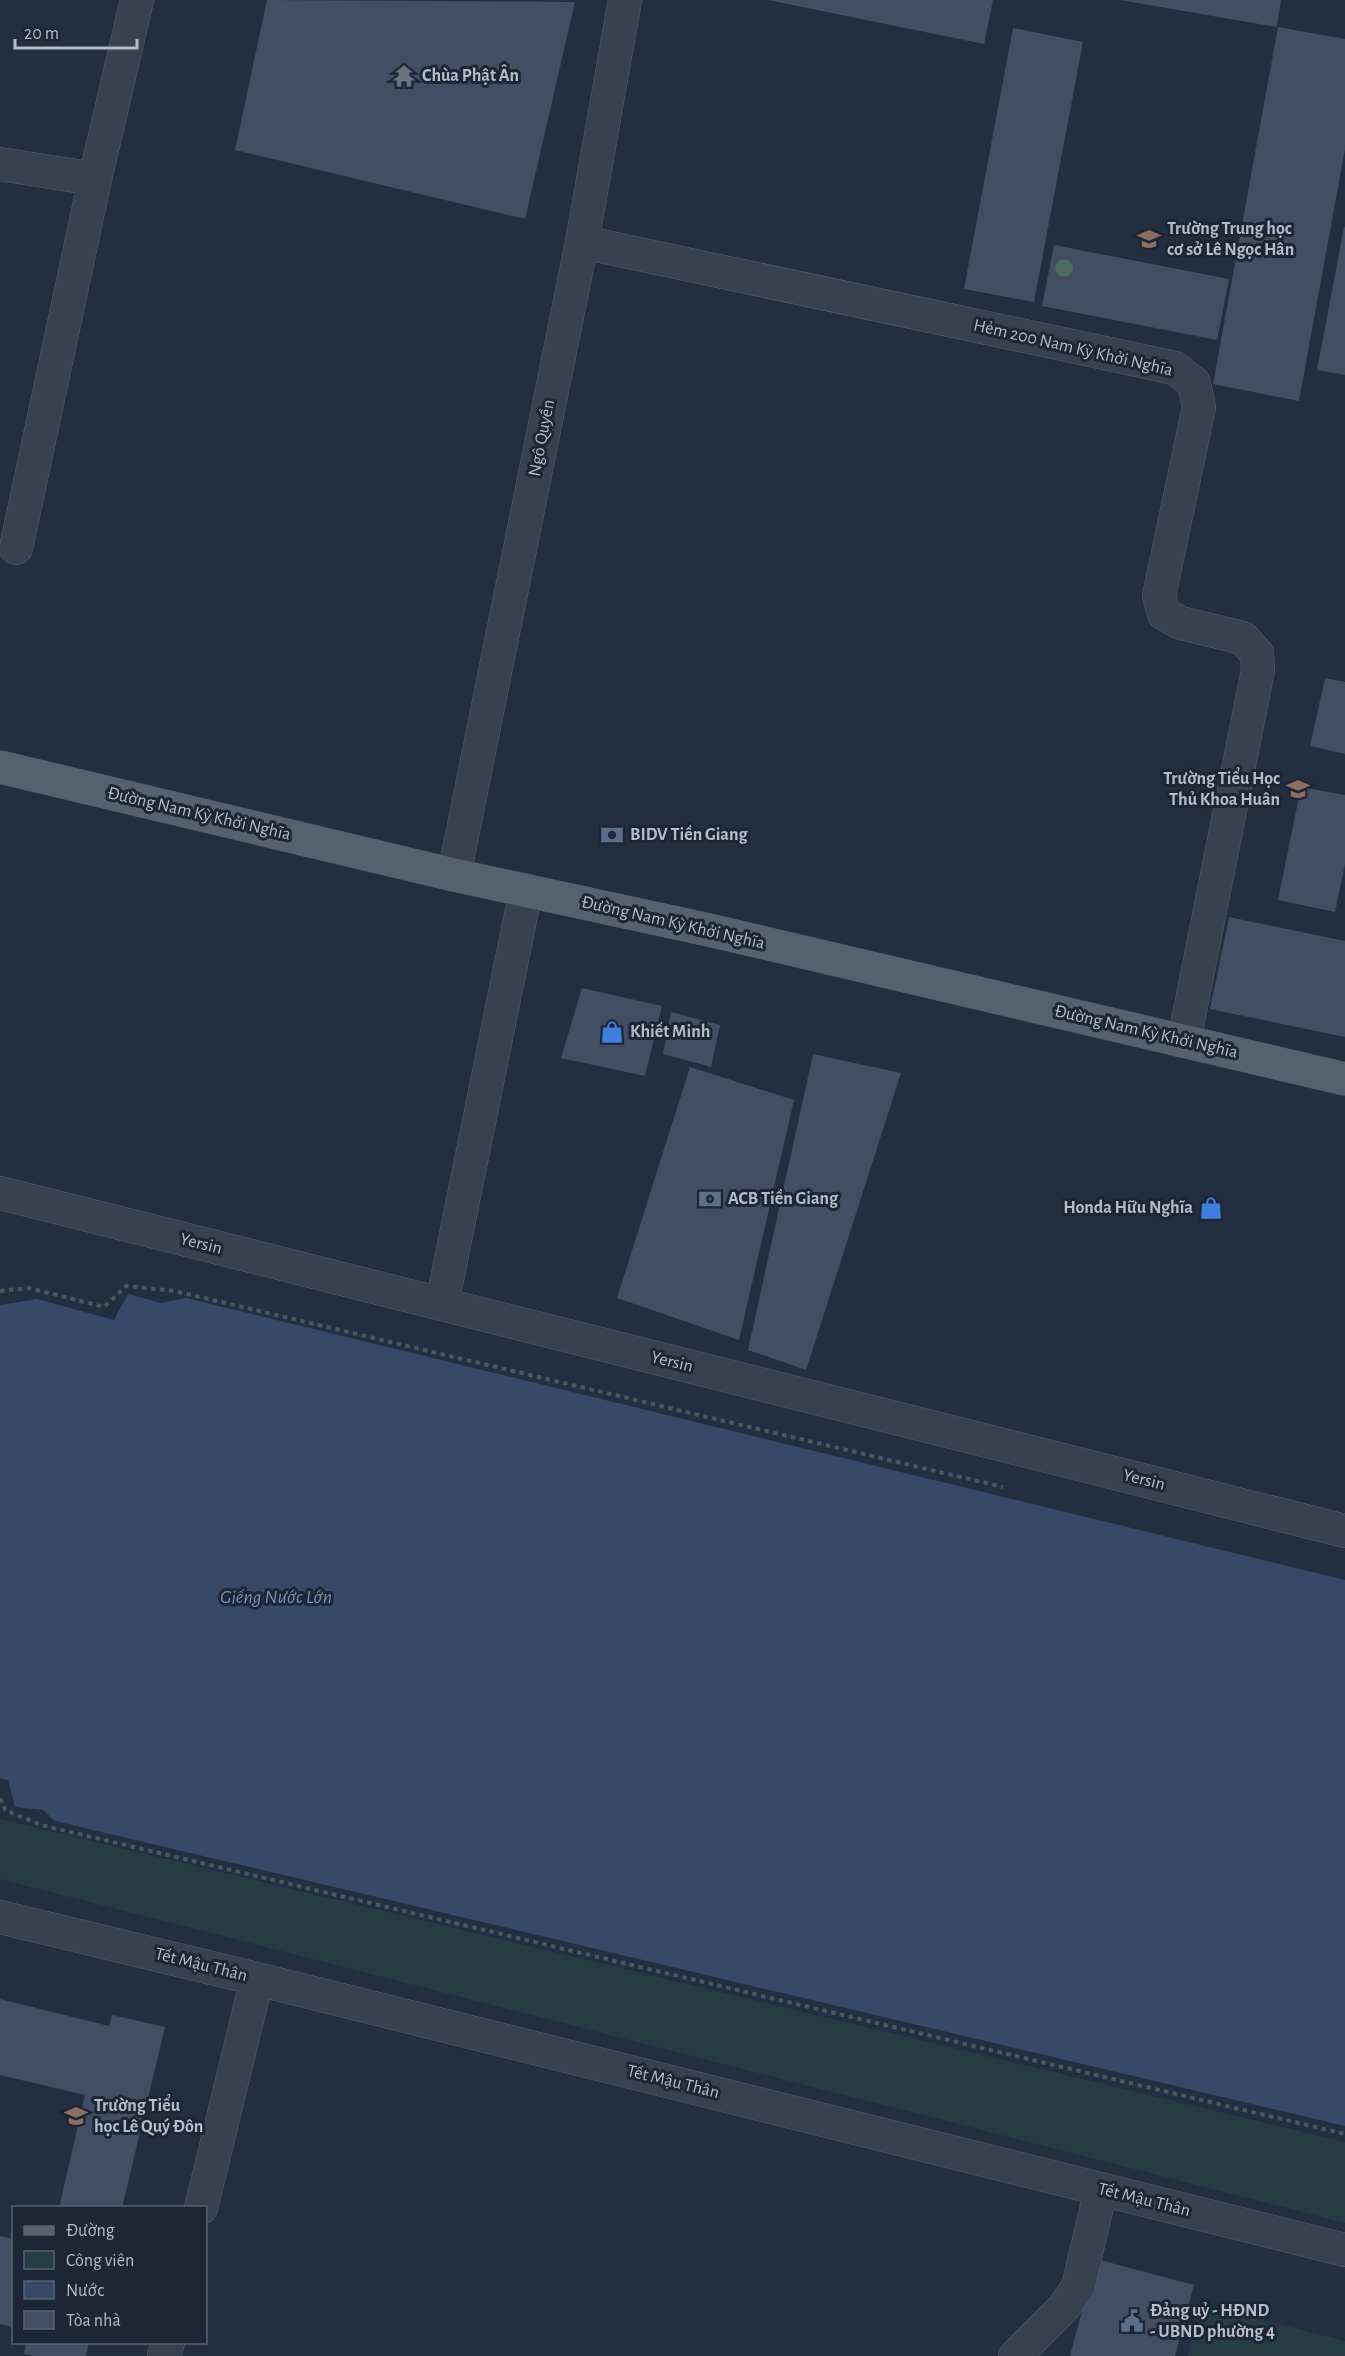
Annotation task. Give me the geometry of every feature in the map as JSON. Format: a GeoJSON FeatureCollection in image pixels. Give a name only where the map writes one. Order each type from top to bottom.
{"type":"FeatureCollection","features":[{"type":"Feature","properties":{"kind":"main road","name":"Đường Nam Kỳ Khởi Nghĩa"},"geometry":{"type":"LineString","coordinates":[[0,767],[454,875],[709,930],[1345,1078]]}},
{"type":"Feature","properties":{"kind":"street"},"geometry":{"type":"LineString","coordinates":[[16,548],[95,179],[137,0]]}},
{"type":"Feature","properties":{"kind":"street","name":"Ngô Quyền"},"geometry":{"type":"LineString","coordinates":[[454,875],[582,242],[625,0]]}},
{"type":"Feature","properties":{"kind":"street"},"geometry":{"type":"LineString","coordinates":[[0,164],[95,179]]}},
{"type":"Feature","properties":{"kind":"street","name":"Hẻm 200 Nam Kỳ Khởi Nghĩa"},"geometry":{"type":"LineString","coordinates":[[582,242],[1175,368],[1194,383],[1199,407],[1159,596],[1164,614],[1181,623],[1244,638],[1257,654],[1258,670],[1184,1041]]}},
{"type":"Feature","properties":{"kind":"street"},"geometry":{"type":"LineString","coordinates":[[442,1304],[526,890]]}},
{"type":"Feature","properties":{"kind":"street","name":"Yersin"},"geometry":{"type":"LineString","coordinates":[[0,1193],[1345,1531]]}},
{"type":"Feature","properties":{"kind":"street","name":"Tết Mậu Thân"},"geometry":{"type":"LineString","coordinates":[[0,1917],[1345,2250]]}},
{"type":"Feature","properties":{"kind":"street"},"geometry":{"type":"LineString","coordinates":[[201,2206],[257,1979]]}},
{"type":"Feature","properties":{"kind":"street"},"geometry":{"type":"LineString","coordinates":[[1015,2356],[1064,2307],[1078,2287],[1101,2189]]}},
{"type":"Feature","properties":{"kind":"path"},"geometry":{"type":"LineString","coordinates":[[0,1291],[29,1288],[104,1307],[126,1286],[175,1291],[1009,1488]]}},
{"type":"Feature","properties":{"kind":"path"},"geometry":{"type":"LineString","coordinates":[[0,1798],[5,1810],[41,1825],[1345,2134]]}},
{"type":"Feature","properties":{"kind":"green space"},"geometry":{"type":"Polygon","coordinates":[[[0,1819],[1345,2142],[1345,2223],[0,1879],[0,1819]]]}},
{"type":"Feature","properties":{"kind":"green space"},"geometry":{"type":"Polygon","coordinates":[[[1200,2304],[1345,2341],[1345,2356],[1188,2356],[1200,2304]]]}},
{"type":"Feature","properties":{"kind":"water","name":"Giếng Nước Lớn"},"geometry":{"type":"Polygon","coordinates":[[[128,1294],[161,1303],[186,1298],[1345,1580],[1345,2126],[55,1821],[43,1810],[15,1807],[8,1780],[0,1778],[0,1305],[37,1299],[114,1320],[128,1294]]]}},
{"type":"Feature","properties":{"kind":"building","name":"Chùa Phật Ân"},"geometry":{"type":"Polygon","coordinates":[[[267,0],[575,2],[525,219],[235,150],[267,0]]]}},
{"type":"Feature","properties":{"kind":"building"},"geometry":{"type":"Polygon","coordinates":[[[768,0],[993,0],[984,44],[768,0]]]}},
{"type":"Feature","properties":{"kind":"building"},"geometry":{"type":"Polygon","coordinates":[[[1120,0],[1281,0],[1277,27],[1120,0]]]}},
{"type":"Feature","properties":{"kind":"building"},"geometry":{"type":"Polygon","coordinates":[[[1278,27],[1345,39],[1345,149],[1299,401],[1213,384],[1278,27]]]}},
{"type":"Feature","properties":{"kind":"building"},"geometry":{"type":"Polygon","coordinates":[[[1013,28],[1083,42],[1034,302],[964,289],[1013,28]]]}},
{"type":"Feature","properties":{"kind":"building"},"geometry":{"type":"Polygon","coordinates":[[[1345,227],[1345,375],[1317,370],[1345,227]]]}},
{"type":"Feature","properties":{"kind":"building"},"geometry":{"type":"Polygon","coordinates":[[[1054,245],[1229,279],[1217,340],[1042,306],[1054,245]]]}},
{"type":"Feature","properties":{"kind":"building"},"geometry":{"type":"Polygon","coordinates":[[[1325,678],[1345,682],[1345,754],[1310,746],[1325,678]]]}},
{"type":"Feature","properties":{"kind":"building"},"geometry":{"type":"Polygon","coordinates":[[[1301,787],[1345,795],[1345,864],[1335,912],[1278,900],[1301,787]]]}},
{"type":"Feature","properties":{"kind":"building"},"geometry":{"type":"Polygon","coordinates":[[[1229,917],[1345,941],[1345,1037],[1210,1009],[1229,917]]]}},
{"type":"Feature","properties":{"kind":"building","name":"Khiết Minh"},"geometry":{"type":"Polygon","coordinates":[[[582,988],[662,1006],[645,1076],[561,1058],[582,988]]]}},
{"type":"Feature","properties":{"kind":"building"},"geometry":{"type":"Polygon","coordinates":[[[671,1012],[720,1025],[711,1067],[663,1054],[671,1012]]]}},
{"type":"Feature","properties":{"kind":"building"},"geometry":{"type":"Polygon","coordinates":[[[813,1054],[901,1073],[806,1370],[748,1350],[813,1054]]]}},
{"type":"Feature","properties":{"kind":"building","name":"ACB Tiền Giang"},"geometry":{"type":"Polygon","coordinates":[[[690,1067],[794,1100],[739,1340],[617,1298],[690,1067]]]}},
{"type":"Feature","properties":{"kind":"building"},"geometry":{"type":"Polygon","coordinates":[[[0,1999],[109,2026],[112,2015],[165,2027],[122,2206],[59,2206],[85,2095],[0,2075],[0,1999]]]}},
{"type":"Feature","properties":{"kind":"building"},"geometry":{"type":"Polygon","coordinates":[[[0,2236],[12,2239],[12,2327],[0,2324],[0,2236]]]}},
{"type":"Feature","properties":{"kind":"building","name":"Đảng uỷ - HĐND - UBND phường 4"},"geometry":{"type":"Polygon","coordinates":[[[1096,2259],[1194,2285],[1175,2356],[1070,2356],[1096,2259]]]}},
{"type":"Feature","properties":{"kind":"building"},"geometry":{"type":"Polygon","coordinates":[[[26,2344],[89,2344],[86,2356],[24,2354],[26,2344]]]}},
{"type":"Feature","properties":{"kind":"place","name":"Chùa Phật Ân"},"geometry":{"type":"Point","coordinates":[404,76]}},
{"type":"Feature","properties":{"kind":"place","name":"Trường Trung học cơ sở Lê Ngọc Hân"},"geometry":{"type":"Point","coordinates":[1149,239]}},
{"type":"Feature","properties":{"kind":"place","name":"Trường Tiểu Học Thủ Khoa Huân"},"geometry":{"type":"Point","coordinates":[1298,789]}},
{"type":"Feature","properties":{"kind":"place","name":"BIDV Tiền Giang"},"geometry":{"type":"Point","coordinates":[612,835]}},
{"type":"Feature","properties":{"kind":"place","name":"Khiết Minh"},"geometry":{"type":"Point","coordinates":[612,1032]}},
{"type":"Feature","properties":{"kind":"place","name":"ACB Tiền Giang"},"geometry":{"type":"Point","coordinates":[710,1199]}},
{"type":"Feature","properties":{"kind":"place","name":"Honda Hữu Nghĩa"},"geometry":{"type":"Point","coordinates":[1211,1208]}},
{"type":"Feature","properties":{"kind":"place","name":"Trường Tiểu học Lê Quý Đôn"},"geometry":{"type":"Point","coordinates":[76,2116]}},
{"type":"Feature","properties":{"kind":"place","name":"Đảng uỷ - HĐND - UBND phường 4"},"geometry":{"type":"Point","coordinates":[1132,2321]}}]}
